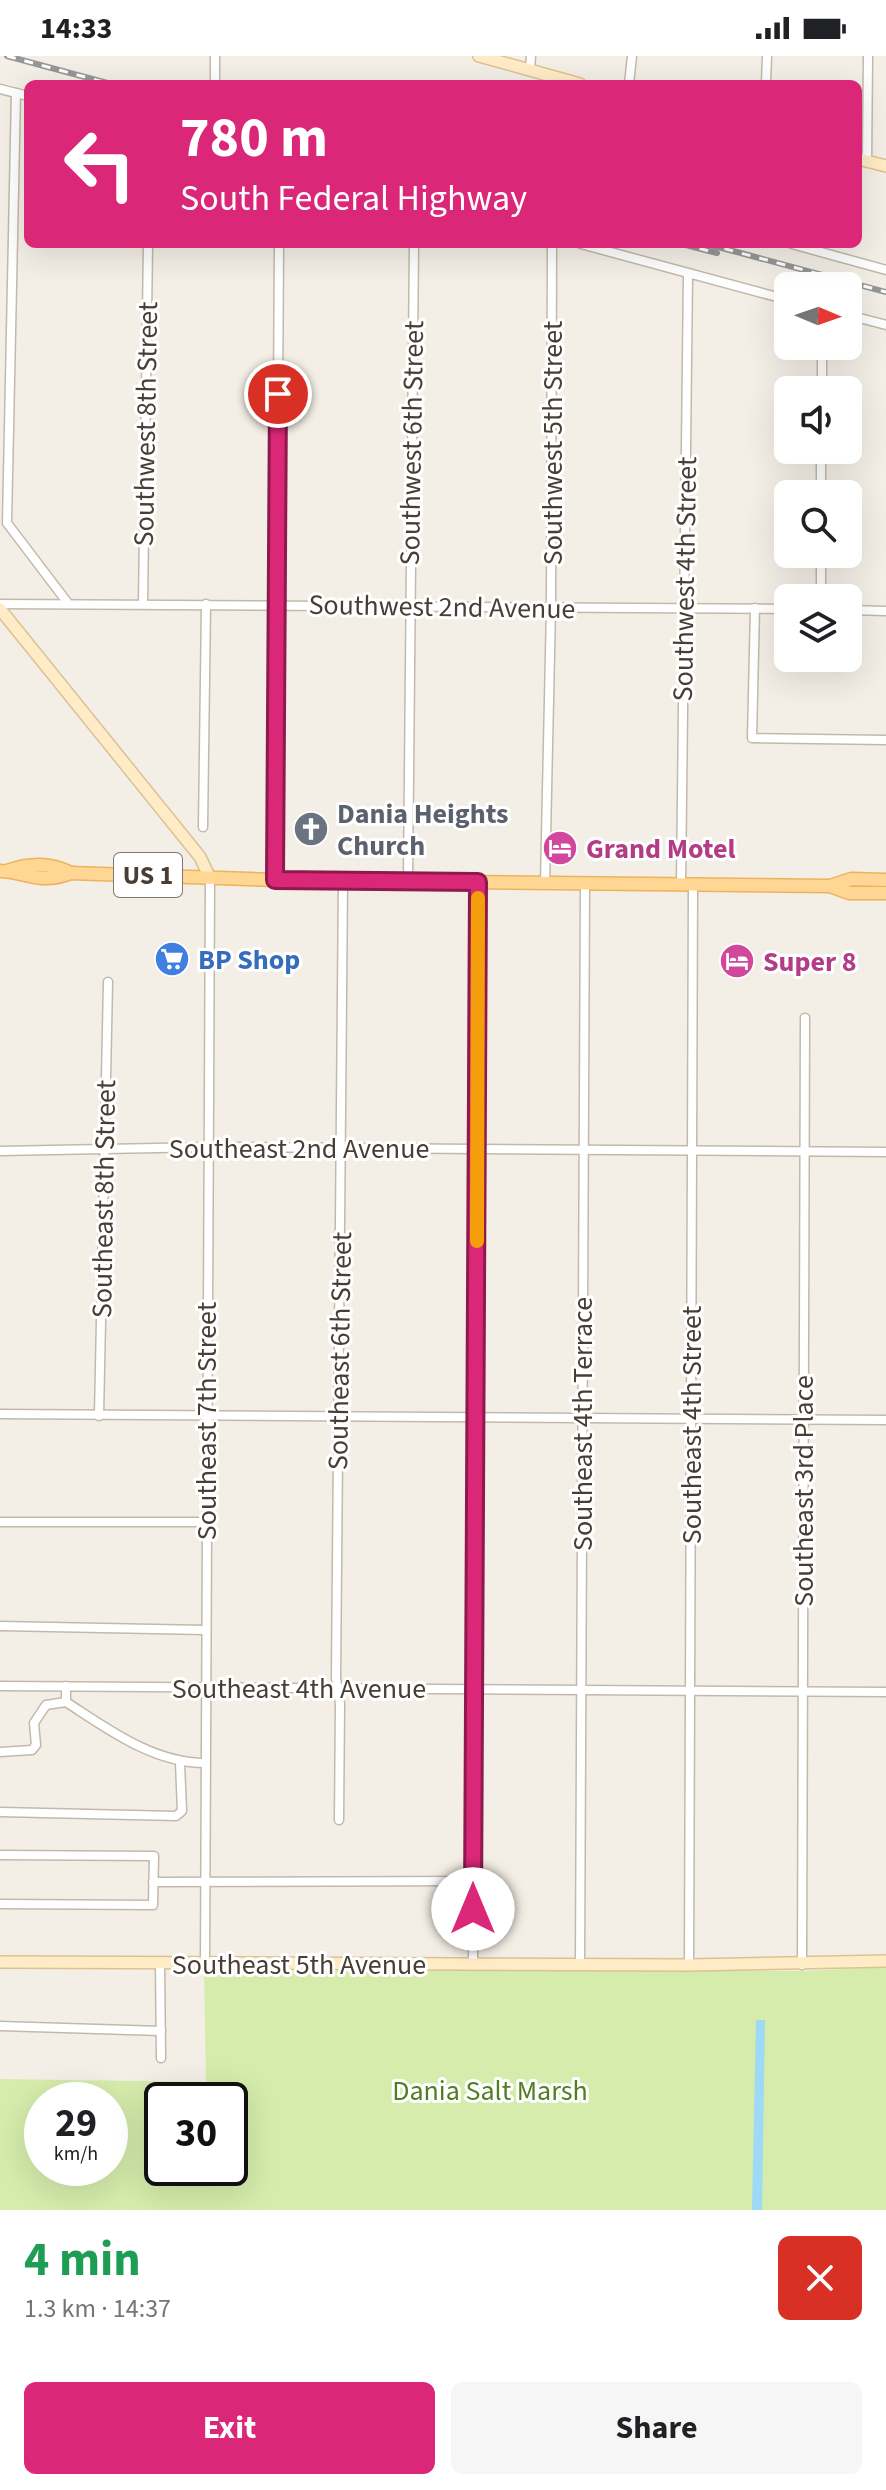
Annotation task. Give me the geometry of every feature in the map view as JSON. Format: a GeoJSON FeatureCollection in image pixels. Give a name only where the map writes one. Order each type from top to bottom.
{"type":"FeatureCollection","features":[{"type":"Feature","properties":{"kind":"main road","name":"US 1"},"geometry":{"type":"LineString","coordinates":[[3,871],[23,865],[56,865],[71,873],[275,880],[830,886],[851,879],[886,880]]}},
{"type":"Feature","properties":{"kind":"main road","name":"US 1"},"geometry":{"type":"LineString","coordinates":[[830,886],[849,893],[886,893]]}},
{"type":"Feature","properties":{"kind":"street"},"geometry":{"type":"LineString","coordinates":[[215,56],[215,80]]}},
{"type":"Feature","properties":{"kind":"street"},"geometry":{"type":"LineString","coordinates":[[479,56],[566,80]]}},
{"type":"Feature","properties":{"kind":"street"},"geometry":{"type":"LineString","coordinates":[[530,70],[531,56]]}},
{"type":"Feature","properties":{"kind":"street"},"geometry":{"type":"LineString","coordinates":[[629,80],[632,56]]}},
{"type":"Feature","properties":{"kind":"street"},"geometry":{"type":"LineString","coordinates":[[766,80],[767,56]]}},
{"type":"Feature","properties":{"kind":"street"},"geometry":{"type":"LineString","coordinates":[[868,56],[862,160],[886,166]]}},
{"type":"Feature","properties":{"kind":"street"},"geometry":{"type":"LineString","coordinates":[[0,89],[24,95]]}},
{"type":"Feature","properties":{"kind":"street"},"geometry":{"type":"LineString","coordinates":[[16,93],[7,523],[67,602]]}},
{"type":"Feature","properties":{"kind":"street","name":"Southwest 8th Street"},"geometry":{"type":"LineString","coordinates":[[143,604],[148,248]]}},
{"type":"Feature","properties":{"kind":"street"},"geometry":{"type":"LineString","coordinates":[[275,880],[279,248]]}},
{"type":"Feature","properties":{"kind":"street","name":"Southwest 6th Street"},"geometry":{"type":"LineString","coordinates":[[408,881],[414,248]]}},
{"type":"Feature","properties":{"kind":"street","name":"Southwest 5th Street"},"geometry":{"type":"LineString","coordinates":[[545,883],[551,608],[552,248]]}},
{"type":"Feature","properties":{"kind":"street"},"geometry":{"type":"LineString","coordinates":[[595,248],[774,296]]}},
{"type":"Feature","properties":{"kind":"street"},"geometry":{"type":"LineString","coordinates":[[806,248],[886,270]]}},
{"type":"Feature","properties":{"kind":"street","name":"Southwest 4th Street"},"geometry":{"type":"LineString","coordinates":[[687,884],[682,608],[688,274]]}},
{"type":"Feature","properties":{"kind":"street"},"geometry":{"type":"LineString","coordinates":[[862,319],[886,325]]}},
{"type":"Feature","properties":{"kind":"street","name":"Southwest 2nd Avenue"},"geometry":{"type":"LineString","coordinates":[[0,606],[67,602],[774,609]]}},
{"type":"Feature","properties":{"kind":"street"},"geometry":{"type":"LineString","coordinates":[[204,826],[206,604]]}},
{"type":"Feature","properties":{"kind":"street"},"geometry":{"type":"LineString","coordinates":[[0,606],[200,857],[210,878]]}},
{"type":"Feature","properties":{"kind":"street"},"geometry":{"type":"LineString","coordinates":[[755,608],[752,738],[886,740]]}},
{"type":"Feature","properties":{"kind":"street"},"geometry":{"type":"LineString","coordinates":[[862,610],[886,611]]}},
{"type":"Feature","properties":{"kind":"street","name":"Southeast 7th Street"},"geometry":{"type":"LineString","coordinates":[[205,1964],[210,878]]}},
{"type":"Feature","properties":{"kind":"street","name":"Southeast 6th Street"},"geometry":{"type":"LineString","coordinates":[[339,1820],[343,881]]}},
{"type":"Feature","properties":{"kind":"street"},"geometry":{"type":"LineString","coordinates":[[473,1964],[478,882]]}},
{"type":"Feature","properties":{"kind":"street","name":"Southeast 4th Terrace"},"geometry":{"type":"LineString","coordinates":[[580,1965],[585,883]]}},
{"type":"Feature","properties":{"kind":"street","name":"Southeast 4th Street"},"geometry":{"type":"LineString","coordinates":[[687,884],[692,1151],[689,1965]]}},
{"type":"Feature","properties":{"kind":"street","name":"Southeast 8th Street"},"geometry":{"type":"LineString","coordinates":[[99,1416],[108,982]]}},
{"type":"Feature","properties":{"kind":"street","name":"Southeast 3rd Place"},"geometry":{"type":"LineString","coordinates":[[802,1965],[805,1018]]}},
{"type":"Feature","properties":{"kind":"street","name":"Southeast 2nd Avenue"},"geometry":{"type":"LineString","coordinates":[[0,1151],[209,1147],[886,1152]]}},
{"type":"Feature","properties":{"kind":"street"},"geometry":{"type":"LineString","coordinates":[[0,1414],[886,1420]]}},
{"type":"Feature","properties":{"kind":"street"},"geometry":{"type":"LineString","coordinates":[[0,1522],[205,1522]]}},
{"type":"Feature","properties":{"kind":"street"},"geometry":{"type":"LineString","coordinates":[[0,1626],[205,1630]]}},
{"type":"Feature","properties":{"kind":"street","name":"Southeast 4th Avenue"},"geometry":{"type":"LineString","coordinates":[[0,1686],[886,1692]]}},
{"type":"Feature","properties":{"kind":"street"},"geometry":{"type":"LineString","coordinates":[[66,1686],[66,1702]]}},
{"type":"Feature","properties":{"kind":"street"},"geometry":{"type":"LineString","coordinates":[[0,1758],[0,1752],[32,1750],[36,1745],[34,1723],[46,1705],[66,1702],[122,1738],[180,1763],[205,1763]]}},
{"type":"Feature","properties":{"kind":"street"},"geometry":{"type":"LineString","coordinates":[[0,1812],[176,1816],[182,1811],[180,1763]]}},
{"type":"Feature","properties":{"kind":"street"},"geometry":{"type":"LineString","coordinates":[[0,1855],[154,1856],[153,1905],[0,1904]]}},
{"type":"Feature","properties":{"kind":"street"},"geometry":{"type":"LineString","coordinates":[[153,1882],[473,1881]]}},
{"type":"Feature","properties":{"kind":"street","name":"Southeast 5th Avenue"},"geometry":{"type":"LineString","coordinates":[[0,1962],[802,1965],[886,1961]]}},
{"type":"Feature","properties":{"kind":"street"},"geometry":{"type":"LineString","coordinates":[[160,1964],[161,2058]]}},
{"type":"Feature","properties":{"kind":"street"},"geometry":{"type":"LineString","coordinates":[[0,2026],[161,2031]]}},
{"type":"Feature","properties":{"kind":"green space","name":"Dania Salt Marsh"},"geometry":{"type":"Polygon","coordinates":[[[886,1967],[886,2210],[0,2210],[0,2079],[206,2082],[204,1970],[802,1971],[886,1967]]]}},
{"type":"Feature","properties":{"kind":"water"},"geometry":{"type":"Polygon","coordinates":[[[756,2020],[765,2020],[762,2210],[752,2210],[756,2020]]]}},
{"type":"Feature","properties":{"kind":"railway"},"geometry":{"type":"LineString","coordinates":[[7,56],[96,80]]}},
{"type":"Feature","properties":{"kind":"railway"},"geometry":{"type":"LineString","coordinates":[[698,248],[717,253]]}},
{"type":"Feature","properties":{"kind":"railway"},"geometry":{"type":"LineString","coordinates":[[722,248],[886,292]]}},
{"type":"Feature","properties":{"kind":"slow traffic"},"geometry":{"type":"LineString","coordinates":[[477,1241],[478,898]]}},
{"type":"Feature","properties":{"kind":"place","name":"Dania Heights Church"},"geometry":{"type":"Point","coordinates":[311,829]}},
{"type":"Feature","properties":{"kind":"place","name":"Grand Motel"},"geometry":{"type":"Point","coordinates":[560,848]}},
{"type":"Feature","properties":{"kind":"place","name":"BP Shop"},"geometry":{"type":"Point","coordinates":[172,959]}},
{"type":"Feature","properties":{"kind":"place","name":"Super 8"},"geometry":{"type":"Point","coordinates":[737,961]}},
{"type":"Feature","properties":{"kind":"route"},"geometry":{"type":"LineString","coordinates":[[278,394],[275,880],[478,882],[473,1909]]}}]}
